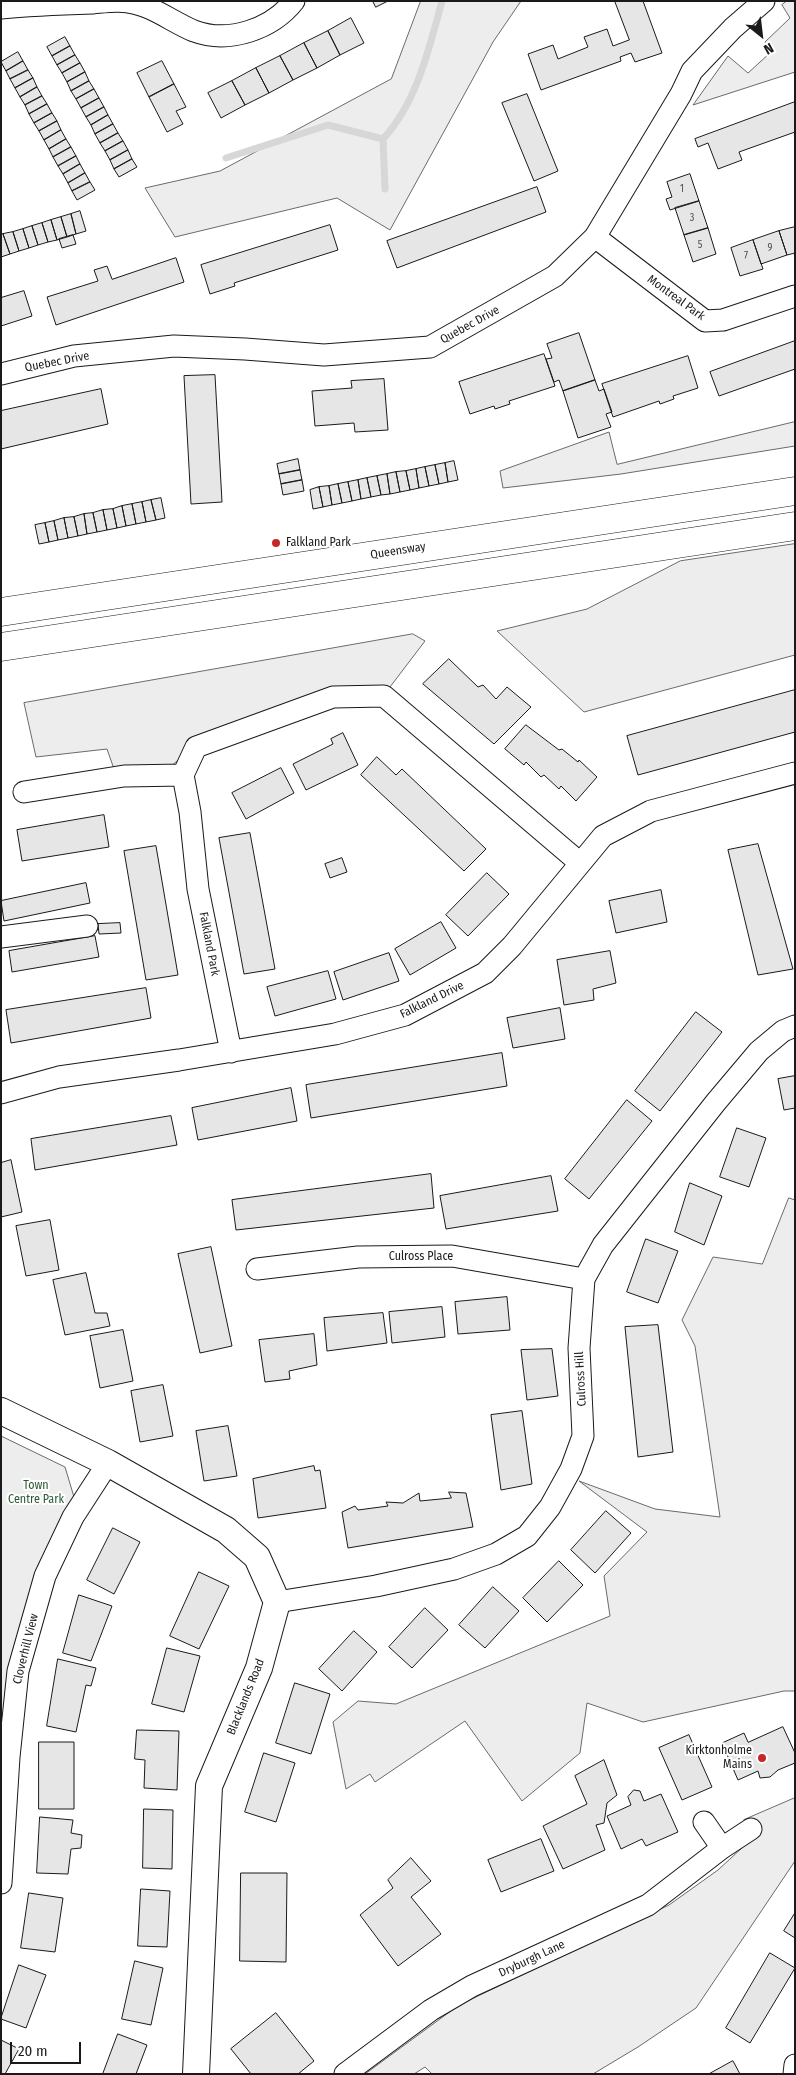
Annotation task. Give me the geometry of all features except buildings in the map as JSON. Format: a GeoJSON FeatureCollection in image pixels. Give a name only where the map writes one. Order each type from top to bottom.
{"type":"FeatureCollection","features":[{"type":"Feature","properties":{"kind":"highway","name":"Queensway"},"geometry":{"type":"LineString","coordinates":[[1,612],[795,491]]}},
{"type":"Feature","properties":{"kind":"highway"},"geometry":{"type":"LineString","coordinates":[[1,647],[795,526]]}},
{"type":"Feature","properties":{"kind":"street"},"geometry":{"type":"LineString","coordinates":[[1,8],[128,2],[156,12],[195,31],[220,37],[243,33],[265,25],[288,9],[294,1]]}},
{"type":"Feature","properties":{"kind":"street","name":"Quebec Drive"},"geometry":{"type":"LineString","coordinates":[[1,374],[74,356],[174,346],[245,348],[324,355],[430,347],[554,276],[595,237],[681,94],[692,71],[733,28],[764,1]]}},
{"type":"Feature","properties":{"kind":"street","name":"Montreal Park"},"geometry":{"type":"LineString","coordinates":[[595,237],[705,321],[723,320],[795,296]]}},
{"type":"Feature","properties":{"kind":"street"},"geometry":{"type":"LineString","coordinates":[[24,792],[124,776],[183,775],[196,747],[333,697],[384,696],[580,864]]}},
{"type":"Feature","properties":{"kind":"street","name":"Falkland Drive"},"geometry":{"type":"LineString","coordinates":[[1,1093],[59,1077],[231,1052],[335,1034],[405,1015],[485,973],[512,946],[603,836],[651,811],[795,773]]}},
{"type":"Feature","properties":{"kind":"street","name":"Falkland Park"},"geometry":{"type":"LineString","coordinates":[[183,775],[190,812],[198,889],[231,1052]]}},
{"type":"Feature","properties":{"kind":"street"},"geometry":{"type":"LineString","coordinates":[[1,937],[87,926]]}},
{"type":"Feature","properties":{"kind":"street","name":"Culross Hill"},"geometry":{"type":"LineString","coordinates":[[277,1602],[376,1586],[454,1569],[496,1554],[527,1536],[550,1507],[571,1469],[583,1436],[580,1348],[584,1279],[603,1245],[716,1102],[759,1051],[783,1032],[795,1026]]}},
{"type":"Feature","properties":{"kind":"street","name":"Culross Place"},"geometry":{"type":"LineString","coordinates":[[258,1269],[358,1257],[452,1256],[584,1279]]}},
{"type":"Feature","properties":{"kind":"street"},"geometry":{"type":"LineString","coordinates":[[1,1411],[108,1462],[226,1530],[257,1557],[277,1602]]}},
{"type":"Feature","properties":{"kind":"street","name":"Cloverhill View"},"geometry":{"type":"LineString","coordinates":[[1,1883],[9,1757],[18,1671],[45,1576],[73,1517],[108,1462]]}},
{"type":"Feature","properties":{"kind":"street","name":"Blacklands Road"},"geometry":{"type":"LineString","coordinates":[[196,2074],[209,1786],[259,1668],[277,1602]]}},
{"type":"Feature","properties":{"kind":"street"},"geometry":{"type":"LineString","coordinates":[[704,1822],[722,1848]]}},
{"type":"Feature","properties":{"kind":"street","name":"Dryburgh Lane"},"geometry":{"type":"LineString","coordinates":[[345,2074],[431,2010],[472,1986],[648,1905],[722,1848],[751,1829]]}},
{"type":"Feature","properties":{"kind":"street"},"geometry":{"type":"LineString","coordinates":[[794,2074],[795,2065]]}},
{"type":"Feature","properties":{"kind":"shaded area"},"geometry":{"type":"Polygon","coordinates":[[[421,1],[521,1],[493,42],[390,230],[337,198],[175,237],[145,188],[220,171],[391,79],[421,1]]]}},
{"type":"Feature","properties":{"kind":"shaded area"},"geometry":{"type":"Polygon","coordinates":[[[787,1],[795,1],[795,72],[693,105],[728,56],[748,73],[771,52],[765,42],[790,18],[782,5],[787,1]]]}},
{"type":"Feature","properties":{"kind":"shaded area"},"geometry":{"type":"Polygon","coordinates":[[[795,422],[795,446],[621,474],[503,488],[500,471],[609,432],[617,464],[795,422]]]}},
{"type":"Feature","properties":{"kind":"shaded area"},"geometry":{"type":"Polygon","coordinates":[[[795,544],[795,655],[584,712],[497,631],[587,609],[680,561],[795,544]]]}},
{"type":"Feature","properties":{"kind":"shaded area"},"geometry":{"type":"Polygon","coordinates":[[[413,634],[425,641],[390,687],[332,688],[210,733],[170,767],[114,769],[107,749],[36,757],[24,703],[413,634]]]}},
{"type":"Feature","properties":{"kind":"shaded area"},"geometry":{"type":"Polygon","coordinates":[[[789,1198],[795,1200],[795,1691],[784,1691],[643,1722],[587,1703],[580,1753],[522,1801],[465,1721],[375,1782],[370,1774],[346,1789],[333,1722],[358,1701],[396,1704],[610,1616],[604,1576],[647,1532],[579,1481],[655,1509],[720,1517],[695,1346],[682,1320],[713,1257],[762,1264],[789,1198]]]}},
{"type":"Feature","properties":{"kind":"shaded area","name":"Town Centre Park"},"geometry":{"type":"Polygon","coordinates":[[[1,1436],[65,1467],[74,1497],[1,1774],[1,1436]]]}},
{"type":"Feature","properties":{"kind":"shaded area"},"geometry":{"type":"Polygon","coordinates":[[[795,1798],[795,1861],[696,2008],[638,2047],[593,2074],[432,2074],[425,2067],[414,2074],[365,2074],[459,2005],[669,1905],[718,1870],[756,1835],[744,1820],[795,1798]]]}},
{"type":"Feature","properties":{"kind":"waterway"},"geometry":{"type":"LineString","coordinates":[[226,158],[328,125],[383,139],[405,109],[413,92],[427,56],[442,1]]}},
{"type":"Feature","properties":{"kind":"waterway"},"geometry":{"type":"LineString","coordinates":[[383,139],[385,189]]}},
{"type":"Feature","properties":{"kind":"place","name":"Falkland Park"},"geometry":{"type":"Point","coordinates":[276,543]}},
{"type":"Feature","properties":{"kind":"place","name":"Kirktonholme Mains"},"geometry":{"type":"Point","coordinates":[762,1758]}}]}
